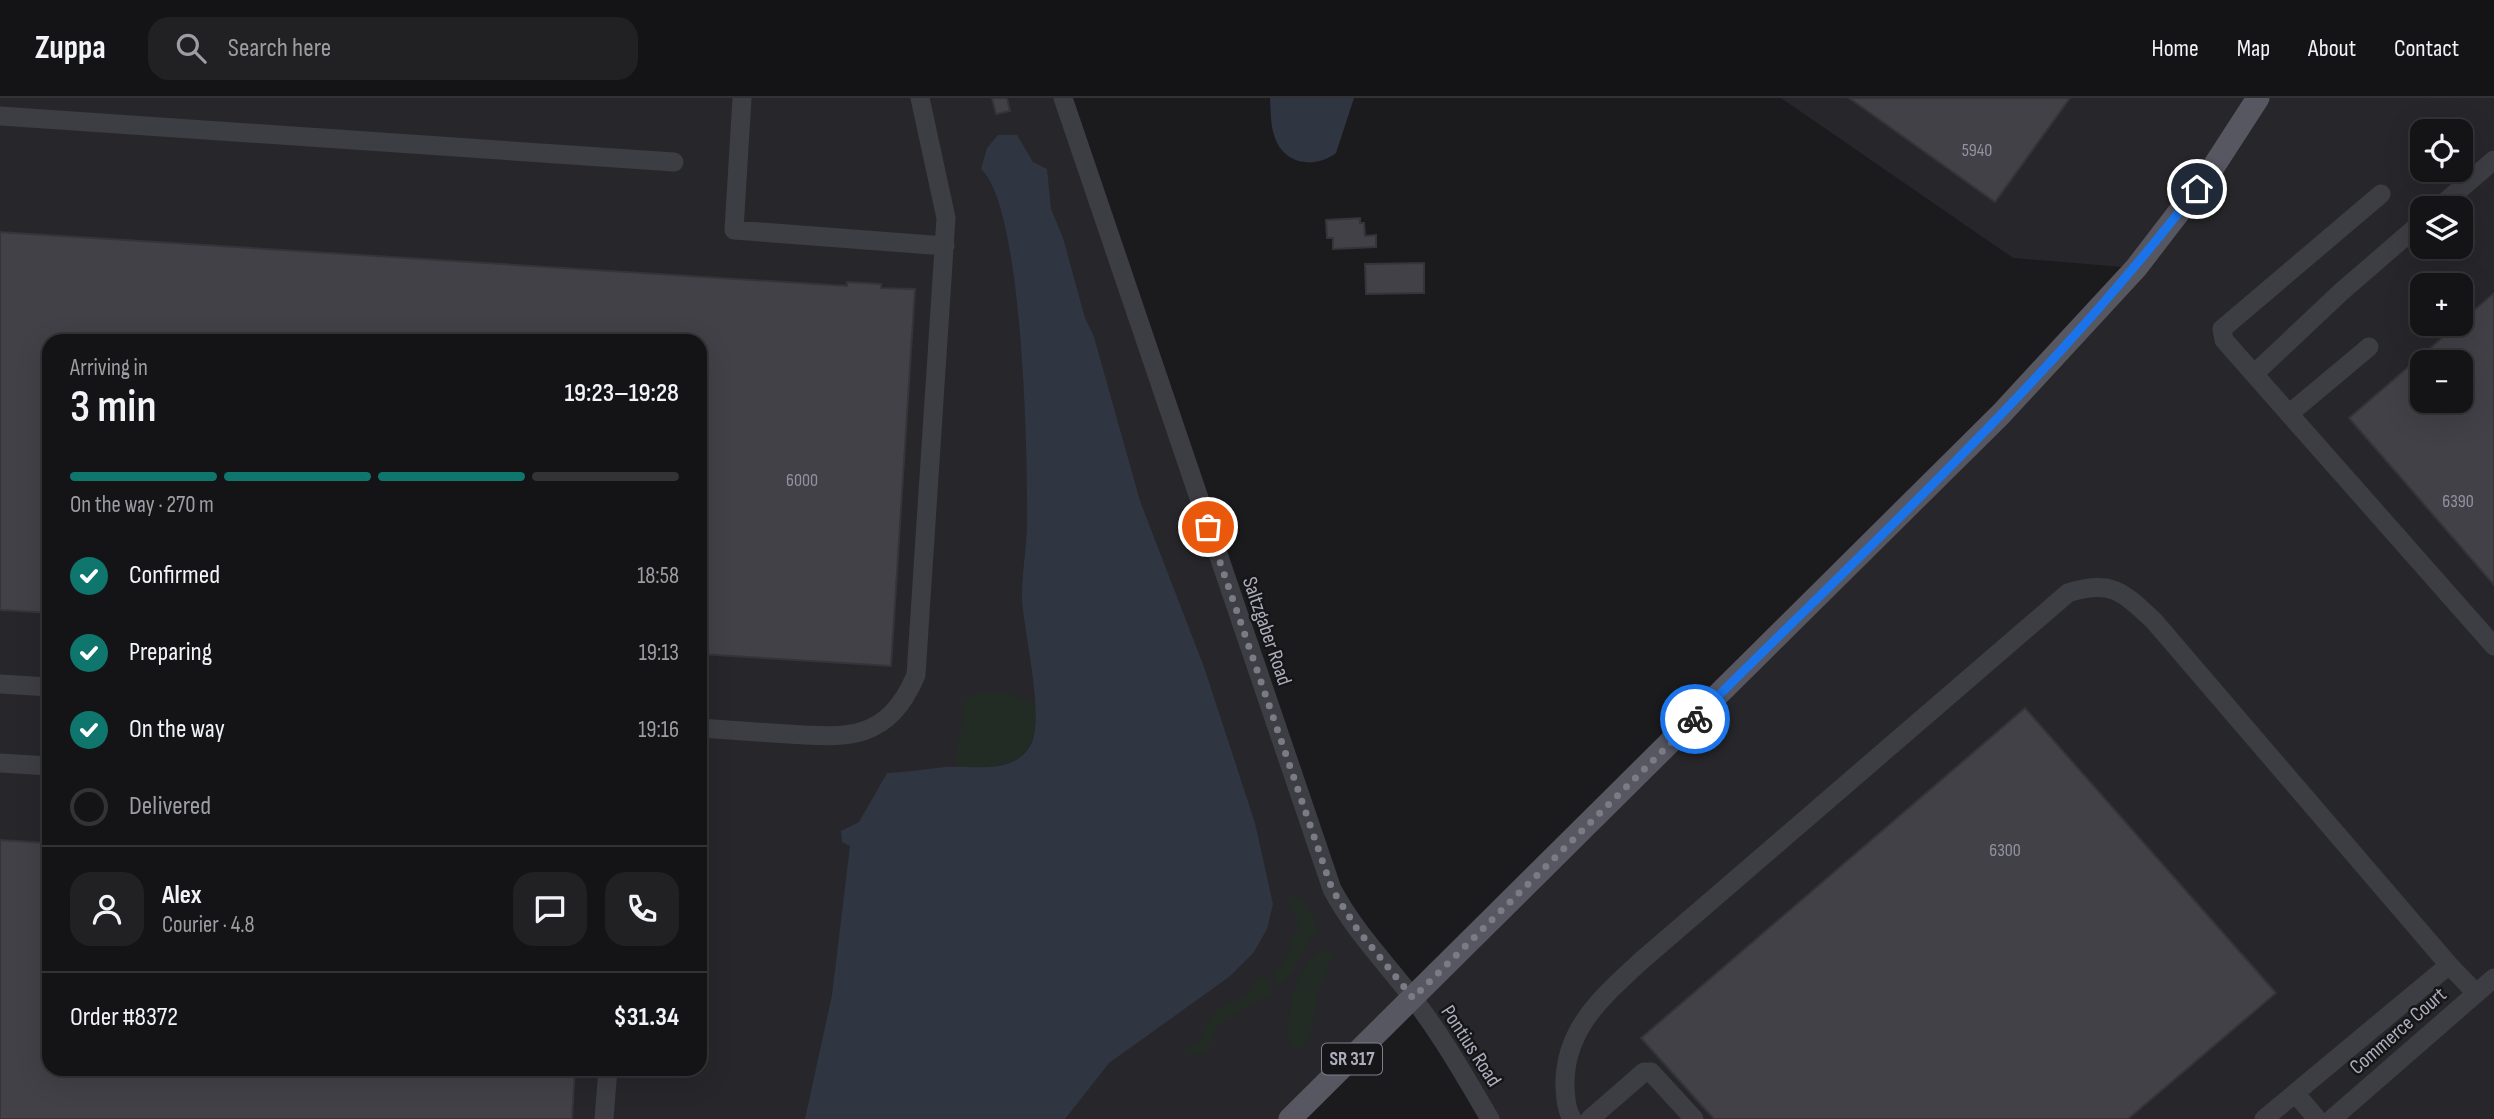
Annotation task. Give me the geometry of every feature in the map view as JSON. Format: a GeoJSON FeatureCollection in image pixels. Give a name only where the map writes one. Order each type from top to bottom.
{"type":"FeatureCollection","features":[{"type":"Feature","properties":{"kind":"main road","name":"SR 317"},"geometry":{"type":"LineString","coordinates":[[1290,1119],[2001,414],[2136,268],[2212,169],[2258,98]]}},
{"type":"Feature","properties":{"kind":"street"},"geometry":{"type":"LineString","coordinates":[[742,98],[734,230],[944,246]]}},
{"type":"Feature","properties":{"kind":"street"},"geometry":{"type":"LineString","coordinates":[[707,728],[845,737],[884,720],[901,704],[916,676],[944,246],[944,201],[920,98]]}},
{"type":"Feature","properties":{"kind":"street","name":"Saltzgaber Road"},"geometry":{"type":"LineString","coordinates":[[1063,98],[1332,889],[1350,919],[1413,998]]}},
{"type":"Feature","properties":{"kind":"street"},"geometry":{"type":"LineString","coordinates":[[0,116],[674,162]]}},
{"type":"Feature","properties":{"kind":"street"},"geometry":{"type":"LineString","coordinates":[[2452,196],[2494,160]]}},
{"type":"Feature","properties":{"kind":"street"},"geometry":{"type":"LineString","coordinates":[[2381,194],[2222,329],[2224,340],[2494,646]]}},
{"type":"Feature","properties":{"kind":"street"},"geometry":{"type":"LineString","coordinates":[[2254,374],[2341,292],[2410,232]]}},
{"type":"Feature","properties":{"kind":"street"},"geometry":{"type":"LineString","coordinates":[[2289,414],[2369,348]]}},
{"type":"Feature","properties":{"kind":"street"},"geometry":{"type":"LineString","coordinates":[[1572,1119],[1566,1109],[1565,1070],[1572,1044],[1588,1013],[1641,961],[2068,593],[2088,586],[2104,586],[2124,593],[2154,621],[2476,993]]}},
{"type":"Feature","properties":{"kind":"street"},"geometry":{"type":"LineString","coordinates":[[0,684],[42,687]]}},
{"type":"Feature","properties":{"kind":"street"},"geometry":{"type":"LineString","coordinates":[[0,763],[42,766]]}},
{"type":"Feature","properties":{"kind":"street"},"geometry":{"type":"LineString","coordinates":[[2264,1119],[2449,965]]}},
{"type":"Feature","properties":{"kind":"street","name":"Commerce Court"},"geometry":{"type":"LineString","coordinates":[[2332,1119],[2494,978]]}},
{"type":"Feature","properties":{"kind":"street","name":"Pontius Road"},"geometry":{"type":"LineString","coordinates":[[1413,998],[1490,1119]]}},
{"type":"Feature","properties":{"kind":"street"},"geometry":{"type":"LineString","coordinates":[[1590,1119],[1644,1072],[1651,1072],[1694,1119]]}},
{"type":"Feature","properties":{"kind":"street"},"geometry":{"type":"LineString","coordinates":[[604,1119],[607,1076]]}},
{"type":"Feature","properties":{"kind":"street"},"geometry":{"type":"LineString","coordinates":[[2295,1093],[2318,1119]]}},
{"type":"Feature","properties":{"kind":"shaded area"},"geometry":{"type":"Polygon","coordinates":[[[0,98],[1063,98],[1323,867],[1413,998],[1284,1119],[0,1119],[0,98]]]}},
{"type":"Feature","properties":{"kind":"shaded area"},"geometry":{"type":"Polygon","coordinates":[[[1781,98],[2494,98],[2494,1119],[1490,1119],[1413,998],[2135,268],[2013,258],[1781,98]]]}},
{"type":"Feature","properties":{"kind":"shaded area"},"geometry":{"type":"Polygon","coordinates":[[[980,690],[1006,693],[1035,703],[1032,739],[1026,750],[1017,758],[1005,763],[957,767],[963,703],[980,690]]]}},
{"type":"Feature","properties":{"kind":"shaded area"},"geometry":{"type":"Polygon","coordinates":[[[1290,896],[1306,903],[1317,932],[1291,974],[1278,987],[1273,970],[1287,957],[1298,928],[1297,918],[1288,902],[1290,896]]]}},
{"type":"Feature","properties":{"kind":"shaded area"},"geometry":{"type":"Polygon","coordinates":[[[1329,950],[1333,956],[1319,989],[1310,1036],[1304,1047],[1294,1049],[1289,1046],[1288,1020],[1294,989],[1308,963],[1317,954],[1329,950]]]}},
{"type":"Feature","properties":{"kind":"shaded area"},"geometry":{"type":"Polygon","coordinates":[[[1261,977],[1271,979],[1272,993],[1219,1026],[1206,1051],[1194,1055],[1187,1052],[1188,1046],[1200,1042],[1216,1012],[1227,1004],[1246,997],[1255,981],[1261,977]]]}},
{"type":"Feature","properties":{"kind":"water"},"geometry":{"type":"Polygon","coordinates":[[[1270,98],[1354,98],[1336,153],[1328,158],[1310,162],[1301,162],[1286,154],[1273,133],[1270,98]]]}},
{"type":"Feature","properties":{"kind":"water"},"geometry":{"type":"Polygon","coordinates":[[[998,135],[1017,135],[1033,162],[1047,169],[1051,209],[1063,238],[1085,318],[1094,337],[1140,501],[1204,667],[1255,823],[1273,904],[1267,929],[1254,952],[1229,977],[1109,1063],[1065,1119],[805,1119],[832,995],[850,846],[842,842],[841,831],[859,822],[887,773],[1001,765],[1021,756],[1029,748],[1034,736],[1035,698],[1022,597],[1027,496],[1024,397],[1015,283],[1006,232],[995,193],[981,169],[987,148],[998,135]]]}},
{"type":"Feature","properties":{"kind":"building"},"geometry":{"type":"Polygon","coordinates":[[[992,98],[1007,98],[1010,111],[996,114],[992,98]]]}},
{"type":"Feature","properties":{"kind":"building"},"geometry":{"type":"Polygon","coordinates":[[[1849,98],[2070,98],[1995,202],[1849,98]]]}},
{"type":"Feature","properties":{"kind":"building"},"geometry":{"type":"Polygon","coordinates":[[[1360,218],[1360,223],[1364,223],[1365,236],[1376,235],[1376,247],[1333,249],[1333,238],[1327,238],[1326,220],[1360,218]]]}},
{"type":"Feature","properties":{"kind":"building"},"geometry":{"type":"Polygon","coordinates":[[[0,232],[847,286],[847,282],[881,284],[881,288],[915,289],[891,666],[707,654],[707,334],[42,334],[42,613],[0,610],[0,232]]]}},
{"type":"Feature","properties":{"kind":"building"},"geometry":{"type":"Polygon","coordinates":[[[1424,263],[1424,293],[1366,294],[1365,264],[1424,263]]]}},
{"type":"Feature","properties":{"kind":"building"},"geometry":{"type":"Polygon","coordinates":[[[2494,293],[2494,585],[2349,418],[2410,365],[2410,413],[2473,413],[2473,350],[2428,350],[2444,336],[2473,336],[2473,311],[2494,293]]]}},
{"type":"Feature","properties":{"kind":"building"},"geometry":{"type":"Polygon","coordinates":[[[2025,708],[2276,993],[2128,1119],[1714,1119],[1641,1038],[2025,708]]]}},
{"type":"Feature","properties":{"kind":"building"},"geometry":{"type":"Polygon","coordinates":[[[0,840],[42,843],[42,1076],[575,1076],[572,1119],[0,1119],[0,840]]]}},
{"type":"Feature","properties":{"kind":"way so far"},"geometry":{"type":"LineString","coordinates":[[1208,527],[1332,889],[1357,929],[1413,998],[1695,719]]}},
{"type":"Feature","properties":{"kind":"route"},"geometry":{"type":"LineString","coordinates":[[1695,719],[2001,414],[2136,268],[2197,189]]}}]}
